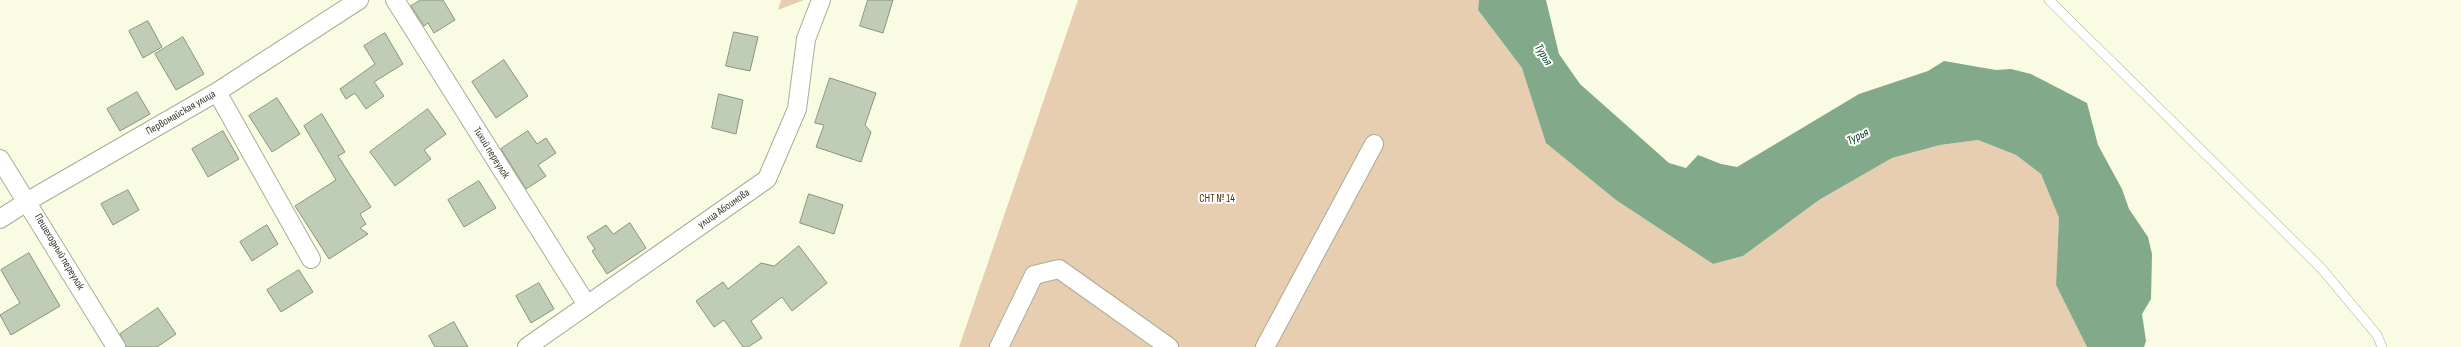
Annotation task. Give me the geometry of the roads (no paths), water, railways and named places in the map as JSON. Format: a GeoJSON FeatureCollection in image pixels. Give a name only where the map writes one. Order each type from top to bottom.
{"type":"FeatureCollection","features":[{"type":"Feature","properties":{"kind":"street","name":"Первомайская улица"},"geometry":{"type":"LineString","coordinates":[[0,219],[28,201],[217,92],[359,0]]}},
{"type":"Feature","properties":{"kind":"street","name":"Тихий переулок"},"geometry":{"type":"LineString","coordinates":[[395,0],[587,305]]}},
{"type":"Feature","properties":{"kind":"street","name":"улица Абоимова"},"geometry":{"type":"LineString","coordinates":[[527,347],[767,178],[797,109],[806,39],[821,0]]}},
{"type":"Feature","properties":{"kind":"street"},"geometry":{"type":"LineString","coordinates":[[217,92],[311,259]]}},
{"type":"Feature","properties":{"kind":"street"},"geometry":{"type":"LineString","coordinates":[[1265,347],[1374,144]]}},
{"type":"Feature","properties":{"kind":"street","name":"Пешеходный переулок"},"geometry":{"type":"LineString","coordinates":[[0,159],[28,201],[116,347]]}},
{"type":"Feature","properties":{"kind":"street"},"geometry":{"type":"LineString","coordinates":[[998,347],[1034,275],[1059,269],[1169,347]]}},
{"type":"Feature","properties":{"kind":"lane"},"geometry":{"type":"LineString","coordinates":[[2049,0],[2321,268],[2377,335],[2382,347]]}},
{"type":"Feature","properties":{"kind":"water","name":"Турья"},"geometry":{"type":"Polygon","coordinates":[[[1479,0],[1546,0],[1559,54],[1580,84],[1669,163],[1686,168],[1698,155],[1721,164],[1737,167],[1859,94],[1928,71],[1944,61],[1996,70],[2011,69],[2031,74],[2087,103],[2098,145],[2122,189],[2129,209],[2148,237],[2152,254],[2151,299],[2142,314],[2146,341],[2144,347],[2087,347],[2056,285],[2059,218],[2041,174],[2016,155],[1978,140],[1940,145],[1892,158],[1819,200],[1743,256],[1713,264],[1616,200],[1546,143],[1522,68],[1478,10],[1479,0]]]}},
{"type":"Feature","properties":{"kind":"park label","name":"СНТ № 14"},"geometry":{"type":"Point","coordinates":[1217,199]}}]}
